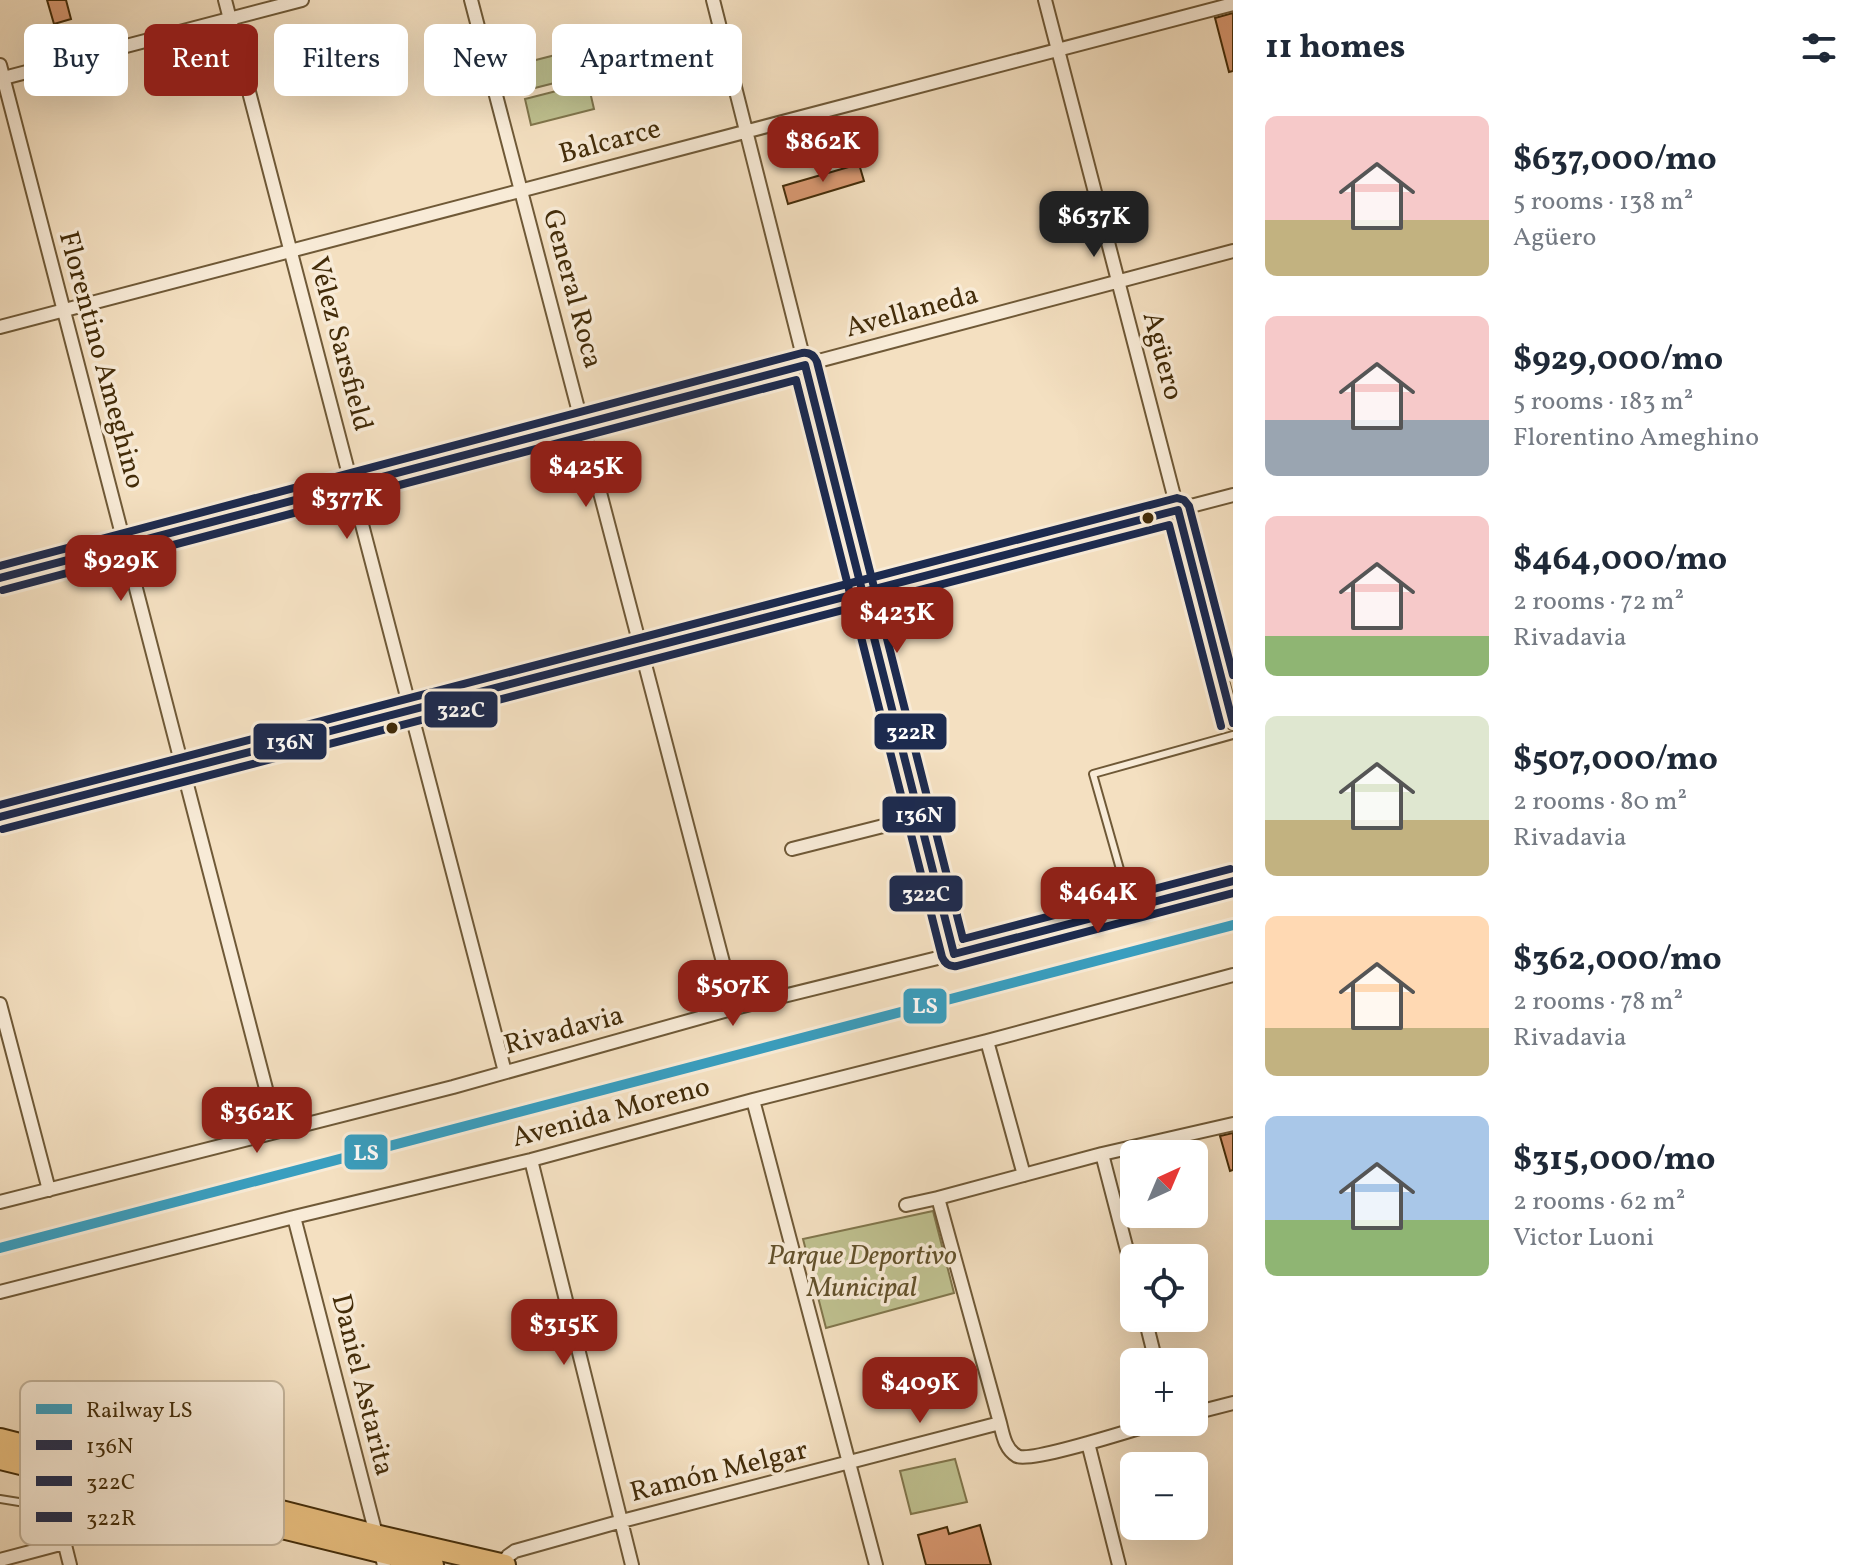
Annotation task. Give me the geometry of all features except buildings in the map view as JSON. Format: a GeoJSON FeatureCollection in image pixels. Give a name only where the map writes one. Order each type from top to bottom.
{"type":"FeatureCollection","features":[{"type":"Feature","properties":{"kind":"main road"},"geometry":{"type":"LineString","coordinates":[[0,1439],[20,1445]]}},
{"type":"Feature","properties":{"kind":"main road"},"geometry":{"type":"LineString","coordinates":[[0,1459],[20,1463]]}},
{"type":"Feature","properties":{"kind":"main road"},"geometry":{"type":"LineString","coordinates":[[284,1523],[380,1551],[504,1564]]}},
{"type":"Feature","properties":{"kind":"main road"},"geometry":{"type":"LineString","coordinates":[[284,1527],[433,1565]]}},
{"type":"Feature","properties":{"kind":"street","name":"Vélez Sarsfield"},"geometry":{"type":"LineString","coordinates":[[225,0],[505,1072]]}},
{"type":"Feature","properties":{"kind":"street"},"geometry":{"type":"LineString","coordinates":[[1,74],[302,0]]}},
{"type":"Feature","properties":{"kind":"street","name":"General Roca"},"geometry":{"type":"LineString","coordinates":[[471,0],[735,1008]]}},
{"type":"Feature","properties":{"kind":"street"},"geometry":{"type":"LineString","coordinates":[[713,0],[954,954]]}},
{"type":"Feature","properties":{"kind":"street","name":"Agüero"},"geometry":{"type":"LineString","coordinates":[[1045,0],[1233,723]]}},
{"type":"Feature","properties":{"kind":"street","name":"Balcarce"},"geometry":{"type":"LineString","coordinates":[[0,327],[1233,4]]}},
{"type":"Feature","properties":{"kind":"street","name":"Florentino Ameghino"},"geometry":{"type":"LineString","coordinates":[[1,74],[277,1131]]}},
{"type":"Feature","properties":{"kind":"street","name":"Avellaneda"},"geometry":{"type":"LineString","coordinates":[[0,578],[1233,251]]}},
{"type":"Feature","properties":{"kind":"street"},"geometry":{"type":"LineString","coordinates":[[0,817],[1233,495]]}},
{"type":"Feature","properties":{"kind":"street"},"geometry":{"type":"LineString","coordinates":[[792,849],[919,817]]}},
{"type":"Feature","properties":{"kind":"street","name":"Rivadavia"},"geometry":{"type":"LineString","coordinates":[[0,1202],[505,1072],[735,1008],[1233,881]]}},
{"type":"Feature","properties":{"kind":"street","name":"Avenida Moreno"},"geometry":{"type":"LineString","coordinates":[[0,1292],[531,1160],[1233,975]]}},
{"type":"Feature","properties":{"kind":"street"},"geometry":{"type":"LineString","coordinates":[[0,1004],[49,1190]]}},
{"type":"Feature","properties":{"kind":"street"},"geometry":{"type":"LineString","coordinates":[[987,1041],[1024,1175]]}},
{"type":"Feature","properties":{"kind":"street"},"geometry":{"type":"LineString","coordinates":[[753,1100],[876,1565]]}},
{"type":"Feature","properties":{"kind":"street"},"geometry":{"type":"LineString","coordinates":[[906,1205],[1233,1124]]}},
{"type":"Feature","properties":{"kind":"street"},"geometry":{"type":"LineString","coordinates":[[1102,1154],[1125,1244]]}},
{"type":"Feature","properties":{"kind":"street"},"geometry":{"type":"LineString","coordinates":[[531,1160],[632,1565]]}},
{"type":"Feature","properties":{"kind":"street"},"geometry":{"type":"LineString","coordinates":[[938,1198],[1000,1423],[1006,1443],[1015,1455],[1026,1458],[1120,1434]]}},
{"type":"Feature","properties":{"kind":"street","name":"Daniel Astarita"},"geometry":{"type":"LineString","coordinates":[[294,1217],[380,1551]]}},
{"type":"Feature","properties":{"kind":"street"},"geometry":{"type":"LineString","coordinates":[[1208,1409],[1233,1403]]}},
{"type":"Feature","properties":{"kind":"street","name":"Ramón Melgar"},"geometry":{"type":"LineString","coordinates":[[504,1564],[515,1551],[1000,1423]]}},
{"type":"Feature","properties":{"kind":"street"},"geometry":{"type":"LineString","coordinates":[[1088,1443],[1119,1565]]}},
{"type":"Feature","properties":{"kind":"street"},"geometry":{"type":"LineString","coordinates":[[0,1560],[56,1545]]}},
{"type":"Feature","properties":{"kind":"street"},"geometry":{"type":"LineString","coordinates":[[65,1545],[70,1565]]}},
{"type":"Feature","properties":{"kind":"lane"},"geometry":{"type":"LineString","coordinates":[[1131,908],[1093,774],[1233,735]]}},
{"type":"Feature","properties":{"kind":"lane"},"geometry":{"type":"LineString","coordinates":[[0,1499],[20,1502]]}},
{"type":"Feature","properties":{"kind":"green space"},"geometry":{"type":"Polygon","coordinates":[[[552,56],[552,84],[536,88],[536,60],[552,56]]]}},
{"type":"Feature","properties":{"kind":"green space"},"geometry":{"type":"Polygon","coordinates":[[[552,92],[552,96],[591,96],[594,109],[531,125],[525,99],[552,92]]]}},
{"type":"Feature","properties":{"kind":"green space","name":"Parque Deportivo Municipal"},"geometry":{"type":"Polygon","coordinates":[[[933,1211],[954,1293],[826,1328],[803,1239],[933,1211]]]}},
{"type":"Feature","properties":{"kind":"green space"},"geometry":{"type":"Polygon","coordinates":[[[955,1459],[967,1502],[911,1514],[900,1471],[955,1459]]]}},
{"type":"Feature","properties":{"kind":"rail line","name":"LS"},"geometry":{"type":"LineString","coordinates":[[0,1248],[1233,925]]}},
{"type":"Feature","properties":{"kind":"transit line","name":"322R"},"geometry":{"type":"LineString","coordinates":[[0,566],[807,353],[817,362],[963,939],[1230,869]]}},
{"type":"Feature","properties":{"kind":"transit line","name":"136N"},"geometry":{"type":"LineString","coordinates":[[0,578],[805,365],[954,954],[1233,881]]}},
{"type":"Feature","properties":{"kind":"transit line","name":"322C"},"geometry":{"type":"LineString","coordinates":[[3,590],[796,380],[945,962],[957,966],[1233,893]]}},
{"type":"Feature","properties":{"kind":"transit line","name":"322R"},"geometry":{"type":"LineString","coordinates":[[0,805],[1177,498],[1189,506],[1233,675]]}},
{"type":"Feature","properties":{"kind":"transit line","name":"136N"},"geometry":{"type":"LineString","coordinates":[[0,817],[1178,510],[1233,723]]}},
{"type":"Feature","properties":{"kind":"transit line","name":"322C"},"geometry":{"type":"LineString","coordinates":[[3,829],[1169,525],[1221,726]]}}]}
